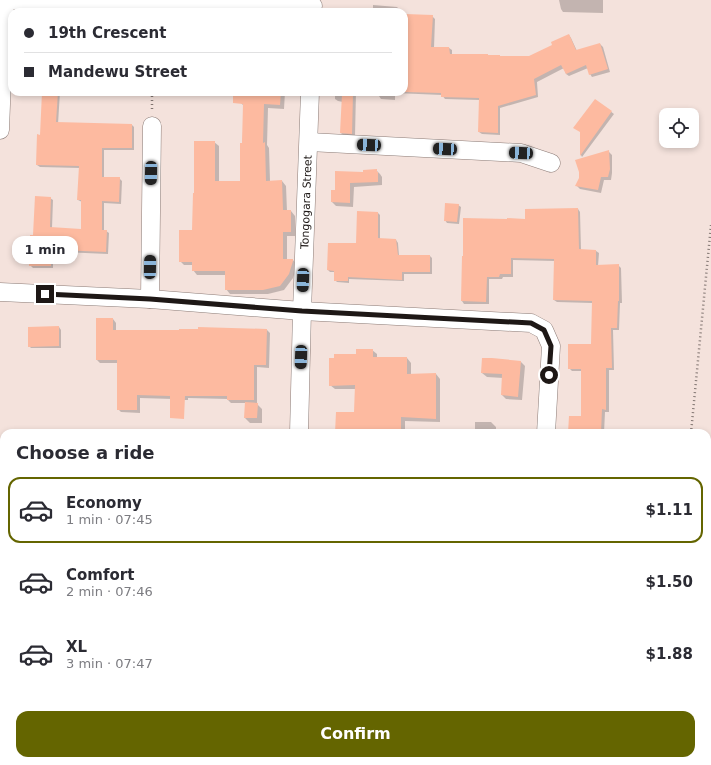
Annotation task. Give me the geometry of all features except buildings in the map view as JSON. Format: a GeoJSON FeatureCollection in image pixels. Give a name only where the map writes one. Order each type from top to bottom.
{"type":"FeatureCollection","features":[{"type":"Feature","properties":{"kind":"street"},"geometry":{"type":"LineString","coordinates":[[0,0],[313,6]]}},
{"type":"Feature","properties":{"kind":"street"},"geometry":{"type":"LineString","coordinates":[[0,130],[5,0]]}},
{"type":"Feature","properties":{"kind":"street","name":"Tongogara Street"},"geometry":{"type":"LineString","coordinates":[[299,429],[310,96]]}},
{"type":"Feature","properties":{"kind":"street"},"geometry":{"type":"LineString","coordinates":[[150,299],[152,126]]}},
{"type":"Feature","properties":{"kind":"street"},"geometry":{"type":"LineString","coordinates":[[309,142],[521,153],[551,163]]}},
{"type":"Feature","properties":{"kind":"street"},"geometry":{"type":"LineString","coordinates":[[0,292],[150,299],[302,311],[531,323],[544,330],[551,346],[546,429]]}},
{"type":"Feature","properties":{"kind":"path"},"geometry":{"type":"LineString","coordinates":[[691,429],[711,226]]}},
{"type":"Feature","properties":{"kind":"route"},"geometry":{"type":"LineString","coordinates":[[45,294],[150,299],[302,311],[531,323],[544,330],[551,346],[549,375]]}}]}
